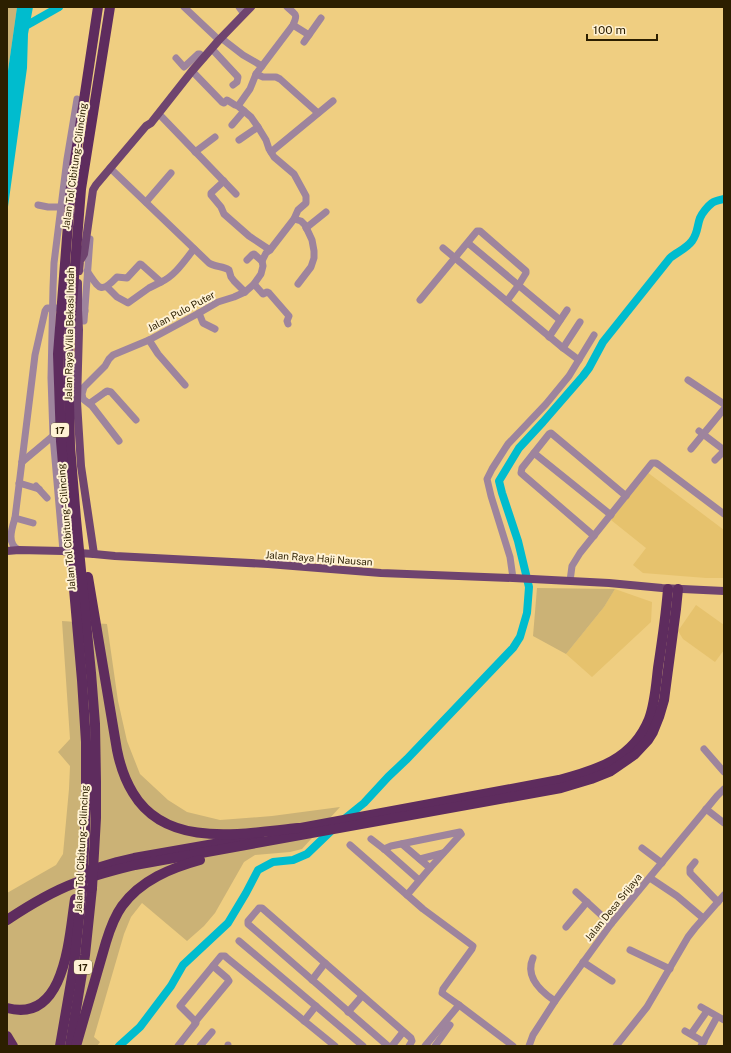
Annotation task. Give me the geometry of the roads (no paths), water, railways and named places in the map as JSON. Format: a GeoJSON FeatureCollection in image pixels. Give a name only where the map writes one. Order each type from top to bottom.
{"type":"FeatureCollection","features":[{"type":"Feature","properties":{"kind":"highway","name":"Jalan Tol Cibitung–Cilincing"},"geometry":{"type":"LineString","coordinates":[[60,1046],[74,966],[79,921],[85,833],[86,770],[82,680],[61,441],[58,354],[71,186],[98,7]]}},
{"type":"Feature","properties":{"kind":"highway","name":"Jalan Tol Cibitung–Cilincing"},"geometry":{"type":"LineString","coordinates":[[70,1046],[88,929],[95,853],[96,782],[95,724],[70,446],[68,354],[81,189],[110,7]]}},
{"type":"Feature","properties":{"kind":"highway"},"geometry":{"type":"LineString","coordinates":[[76,519],[88,579],[117,750],[123,772],[133,793],[140,803],[149,812],[170,825],[182,830],[196,833],[232,834],[298,828]]}},
{"type":"Feature","properties":{"kind":"highway"},"geometry":{"type":"LineString","coordinates":[[7,913],[49,888],[75,876],[134,858],[298,828],[561,788],[580,783],[611,771],[634,755],[648,740],[662,710],[676,609],[673,592]]}},
{"type":"Feature","properties":{"kind":"highway"},"geometry":{"type":"LineString","coordinates":[[7,1008],[20,1010],[36,1006],[43,1002],[54,991],[61,974],[67,950],[76,891],[81,850],[86,770]]}},
{"type":"Feature","properties":{"kind":"highway"},"geometry":{"type":"LineString","coordinates":[[7,920],[29,906],[75,883],[135,865],[260,843],[464,802]]}},
{"type":"Feature","properties":{"kind":"highway"},"geometry":{"type":"LineString","coordinates":[[76,1046],[111,927],[122,906],[130,896],[150,880],[174,868],[260,843]]}},
{"type":"Feature","properties":{"kind":"highway"},"geometry":{"type":"LineString","coordinates":[[7,1036],[13,1046]]}},
{"type":"Feature","properties":{"kind":"main road","name":"Jalan Raya Villa Bekasi Indah"},"geometry":{"type":"LineString","coordinates":[[94,554],[81,466],[79,320],[81,310],[80,261],[84,254],[93,190],[101,178],[146,126],[151,123],[192,71],[212,49],[241,10],[251,7]]}},
{"type":"Feature","properties":{"kind":"main road","name":"Jalan Raya Haji Nausan"},"geometry":{"type":"LineString","coordinates":[[9,547],[19,550],[63,551],[72,554],[78,553],[268,564],[381,573],[609,583],[673,592],[724,591]]}},
{"type":"Feature","properties":{"kind":"street"},"geometry":{"type":"LineString","coordinates":[[184,7],[220,39],[262,66]]}},
{"type":"Feature","properties":{"kind":"street"},"geometry":{"type":"LineString","coordinates":[[238,106],[250,89],[256,74],[293,25],[296,15],[287,7]]}},
{"type":"Feature","properties":{"kind":"street"},"geometry":{"type":"LineString","coordinates":[[304,42],[321,18]]}},
{"type":"Feature","properties":{"kind":"street"},"geometry":{"type":"LineString","coordinates":[[293,25],[309,35]]}},
{"type":"Feature","properties":{"kind":"street"},"geometry":{"type":"LineString","coordinates":[[315,27],[321,32]]}},
{"type":"Feature","properties":{"kind":"street"},"geometry":{"type":"LineString","coordinates":[[212,49],[238,76],[237,82],[233,85]]}},
{"type":"Feature","properties":{"kind":"street"},"geometry":{"type":"LineString","coordinates":[[176,58],[184,67],[198,54],[204,58]]}},
{"type":"Feature","properties":{"kind":"street"},"geometry":{"type":"LineString","coordinates":[[192,71],[222,102],[224,103],[228,100],[251,117],[266,140],[270,152],[333,101]]}},
{"type":"Feature","properties":{"kind":"street"},"geometry":{"type":"LineString","coordinates":[[256,74],[263,77],[276,77],[280,79],[318,114]]}},
{"type":"Feature","properties":{"kind":"street"},"geometry":{"type":"LineString","coordinates":[[63,551],[53,436],[51,378],[52,308],[54,262],[67,159],[77,99]]}},
{"type":"Feature","properties":{"kind":"street"},"geometry":{"type":"LineString","coordinates":[[232,125],[244,111]]}},
{"type":"Feature","properties":{"kind":"street"},"geometry":{"type":"LineString","coordinates":[[158,114],[236,194]]}},
{"type":"Feature","properties":{"kind":"street"},"geometry":{"type":"LineString","coordinates":[[239,140],[258,127]]}},
{"type":"Feature","properties":{"kind":"street"},"geometry":{"type":"LineString","coordinates":[[195,152],[216,137]]}},
{"type":"Feature","properties":{"kind":"street","name":"Jalan Pulo Puter"},"geometry":{"type":"LineString","coordinates":[[80,400],[84,387],[105,366],[113,355],[149,340],[218,302],[234,298],[245,292],[254,284],[263,270],[262,260],[266,253],[294,219],[298,210],[306,203],[306,196],[294,174],[278,161],[270,152]]}},
{"type":"Feature","properties":{"kind":"street"},"geometry":{"type":"LineString","coordinates":[[110,168],[209,263],[229,270],[231,272],[231,277],[245,292]]}},
{"type":"Feature","properties":{"kind":"street"},"geometry":{"type":"LineString","coordinates":[[146,202],[171,173]]}},
{"type":"Feature","properties":{"kind":"street"},"geometry":{"type":"LineString","coordinates":[[224,181],[211,193],[211,195],[221,207],[224,214],[249,236],[270,250]]}},
{"type":"Feature","properties":{"kind":"street"},"geometry":{"type":"LineString","coordinates":[[9,547],[15,518],[18,483],[22,462],[35,354],[47,308],[81,310],[87,271],[93,190]]}},
{"type":"Feature","properties":{"kind":"street"},"geometry":{"type":"LineString","coordinates":[[38,205],[48,208],[61,207]]}},
{"type":"Feature","properties":{"kind":"street"},"geometry":{"type":"LineString","coordinates":[[306,228],[326,212]]}},
{"type":"Feature","properties":{"kind":"street"},"geometry":{"type":"LineString","coordinates":[[294,219],[304,223],[313,244],[314,258],[311,267],[298,284]]}},
{"type":"Feature","properties":{"kind":"street"},"geometry":{"type":"LineString","coordinates":[[420,300],[477,231],[480,231],[525,269],[526,273],[506,301]]}},
{"type":"Feature","properties":{"kind":"street"},"geometry":{"type":"LineString","coordinates":[[468,243],[560,320]]}},
{"type":"Feature","properties":{"kind":"street"},"geometry":{"type":"LineString","coordinates":[[444,248],[549,337],[579,360]]}},
{"type":"Feature","properties":{"kind":"street"},"geometry":{"type":"LineString","coordinates":[[107,287],[117,297],[128,303],[149,288],[166,280],[175,272],[194,249]]}},
{"type":"Feature","properties":{"kind":"street"},"geometry":{"type":"LineString","coordinates":[[247,260],[254,254],[262,260]]}},
{"type":"Feature","properties":{"kind":"street"},"geometry":{"type":"LineString","coordinates":[[87,271],[99,287],[102,288],[107,287],[117,277],[127,278],[140,264],[161,282]]}},
{"type":"Feature","properties":{"kind":"street"},"geometry":{"type":"LineString","coordinates":[[254,284],[263,294],[267,292],[269,293],[289,316],[287,320],[288,324]]}},
{"type":"Feature","properties":{"kind":"street"},"geometry":{"type":"LineString","coordinates":[[549,337],[567,310]]}},
{"type":"Feature","properties":{"kind":"street"},"geometry":{"type":"LineString","coordinates":[[199,313],[203,323],[215,329]]}},
{"type":"Feature","properties":{"kind":"street"},"geometry":{"type":"LineString","coordinates":[[52,318],[79,320]]}},
{"type":"Feature","properties":{"kind":"street"},"geometry":{"type":"LineString","coordinates":[[563,348],[580,322]]}},
{"type":"Feature","properties":{"kind":"street"},"geometry":{"type":"LineString","coordinates":[[515,578],[491,496],[488,479],[508,444],[546,404],[565,381],[594,335]]}},
{"type":"Feature","properties":{"kind":"street"},"geometry":{"type":"LineString","coordinates":[[149,340],[158,354],[185,385]]}},
{"type":"Feature","properties":{"kind":"street"},"geometry":{"type":"LineString","coordinates":[[688,380],[724,404]]}},
{"type":"Feature","properties":{"kind":"street"},"geometry":{"type":"LineString","coordinates":[[90,403],[104,392],[111,392],[136,420]]}},
{"type":"Feature","properties":{"kind":"street"},"geometry":{"type":"LineString","coordinates":[[80,400],[90,403],[119,441]]}},
{"type":"Feature","properties":{"kind":"street"},"geometry":{"type":"LineString","coordinates":[[691,449],[701,433],[724,409]]}},
{"type":"Feature","properties":{"kind":"street"},"geometry":{"type":"LineString","coordinates":[[594,536],[522,475],[520,471],[549,434],[551,433],[626,496]]}},
{"type":"Feature","properties":{"kind":"street"},"geometry":{"type":"LineString","coordinates":[[701,433],[724,451],[715,460]]}},
{"type":"Feature","properties":{"kind":"street"},"geometry":{"type":"LineString","coordinates":[[22,462],[53,436]]}},
{"type":"Feature","properties":{"kind":"street"},"geometry":{"type":"LineString","coordinates":[[534,453],[611,515]]}},
{"type":"Feature","properties":{"kind":"street"},"geometry":{"type":"LineString","coordinates":[[570,581],[571,571],[575,562],[651,464],[656,463],[724,514]]}},
{"type":"Feature","properties":{"kind":"street"},"geometry":{"type":"LineString","coordinates":[[18,483],[39,489]]}},
{"type":"Feature","properties":{"kind":"street"},"geometry":{"type":"LineString","coordinates":[[33,483],[47,498]]}},
{"type":"Feature","properties":{"kind":"street"},"geometry":{"type":"LineString","coordinates":[[15,518],[33,523]]}},
{"type":"Feature","properties":{"kind":"street"},"geometry":{"type":"LineString","coordinates":[[704,749],[724,772]]}},
{"type":"Feature","properties":{"kind":"street","name":"Jalan Desa Srijaya"},"geometry":{"type":"LineString","coordinates":[[529,1046],[533,1036],[555,1001],[611,924],[716,796],[724,789]]}},
{"type":"Feature","properties":{"kind":"street"},"geometry":{"type":"LineString","coordinates":[[706,809],[719,819]]}},
{"type":"Feature","properties":{"kind":"street"},"geometry":{"type":"LineString","coordinates":[[384,849],[390,846],[461,832],[461,834],[407,895]]}},
{"type":"Feature","properties":{"kind":"street"},"geometry":{"type":"LineString","coordinates":[[371,839],[419,880]]}},
{"type":"Feature","properties":{"kind":"street"},"geometry":{"type":"LineString","coordinates":[[402,844],[430,868]]}},
{"type":"Feature","properties":{"kind":"street"},"geometry":{"type":"LineString","coordinates":[[350,845],[423,909],[473,946],[442,991],[443,994],[513,1046]]}},
{"type":"Feature","properties":{"kind":"street"},"geometry":{"type":"LineString","coordinates":[[642,848],[662,863]]}},
{"type":"Feature","properties":{"kind":"street"},"geometry":{"type":"LineString","coordinates":[[420,859],[444,853]]}},
{"type":"Feature","properties":{"kind":"street"},"geometry":{"type":"LineString","coordinates":[[695,862],[690,868],[690,873],[718,902]]}},
{"type":"Feature","properties":{"kind":"street"},"geometry":{"type":"LineString","coordinates":[[650,878],[677,896],[703,918]]}},
{"type":"Feature","properties":{"kind":"street"},"geometry":{"type":"LineString","coordinates":[[576,892],[611,924]]}},
{"type":"Feature","properties":{"kind":"street"},"geometry":{"type":"LineString","coordinates":[[616,1046],[647,1006],[688,937],[724,895]]}},
{"type":"Feature","properties":{"kind":"street"},"geometry":{"type":"LineString","coordinates":[[566,927],[587,902]]}},
{"type":"Feature","properties":{"kind":"street"},"geometry":{"type":"LineString","coordinates":[[388,1046],[248,924],[248,921],[259,908],[262,908],[412,1040],[409,1046]]}},
{"type":"Feature","properties":{"kind":"street"},"geometry":{"type":"LineString","coordinates":[[239,941],[363,1046]]}},
{"type":"Feature","properties":{"kind":"street"},"geometry":{"type":"LineString","coordinates":[[630,950],[670,969]]}},
{"type":"Feature","properties":{"kind":"street"},"geometry":{"type":"LineString","coordinates":[[196,1022],[180,1006],[221,956],[225,956],[335,1046]]}},
{"type":"Feature","properties":{"kind":"street"},"geometry":{"type":"LineString","coordinates":[[533,958],[530,969],[533,979],[544,994],[555,1001]]}},
{"type":"Feature","properties":{"kind":"street"},"geometry":{"type":"LineString","coordinates":[[583,962],[612,981]]}},
{"type":"Feature","properties":{"kind":"street"},"geometry":{"type":"LineString","coordinates":[[312,980],[325,963]]}},
{"type":"Feature","properties":{"kind":"street"},"geometry":{"type":"LineString","coordinates":[[178,1046],[229,980],[213,966]]}},
{"type":"Feature","properties":{"kind":"street"},"geometry":{"type":"LineString","coordinates":[[348,1012],[362,996]]}},
{"type":"Feature","properties":{"kind":"street"},"geometry":{"type":"LineString","coordinates":[[425,1046],[459,1005]]}},
{"type":"Feature","properties":{"kind":"street"},"geometry":{"type":"LineString","coordinates":[[304,1021],[316,1006]]}},
{"type":"Feature","properties":{"kind":"street"},"geometry":{"type":"LineString","coordinates":[[717,1017],[703,1044],[688,1033],[704,1009],[724,1020]]}},
{"type":"Feature","properties":{"kind":"street"},"geometry":{"type":"LineString","coordinates":[[435,1046],[450,1025]]}},
{"type":"Feature","properties":{"kind":"street"},"geometry":{"type":"LineString","coordinates":[[200,1046],[212,1032]]}},
{"type":"Feature","properties":{"kind":"street"},"geometry":{"type":"LineString","coordinates":[[392,1046],[403,1032]]}},
{"type":"Feature","properties":{"kind":"water"},"geometry":{"type":"Polygon","coordinates":[[[17,7],[33,7],[28,34],[27,68],[7,214],[7,78],[17,7]]]}},
{"type":"Feature","properties":{"kind":"waterway"},"geometry":{"type":"LineString","coordinates":[[22,28],[59,7]]}},
{"type":"Feature","properties":{"kind":"waterway"},"geometry":{"type":"LineString","coordinates":[[343,820],[364,803],[407,759],[513,648],[520,637],[527,613],[529,587],[518,541],[499,481],[519,448],[583,376],[603,342],[670,258],[692,241],[700,218],[705,210],[713,202],[724,199]]}},
{"type":"Feature","properties":{"kind":"waterway"},"geometry":{"type":"LineString","coordinates":[[119,1046],[140,1027],[171,986],[183,965],[228,923],[258,870],[273,862],[293,860],[307,854],[333,829]]}}]}
